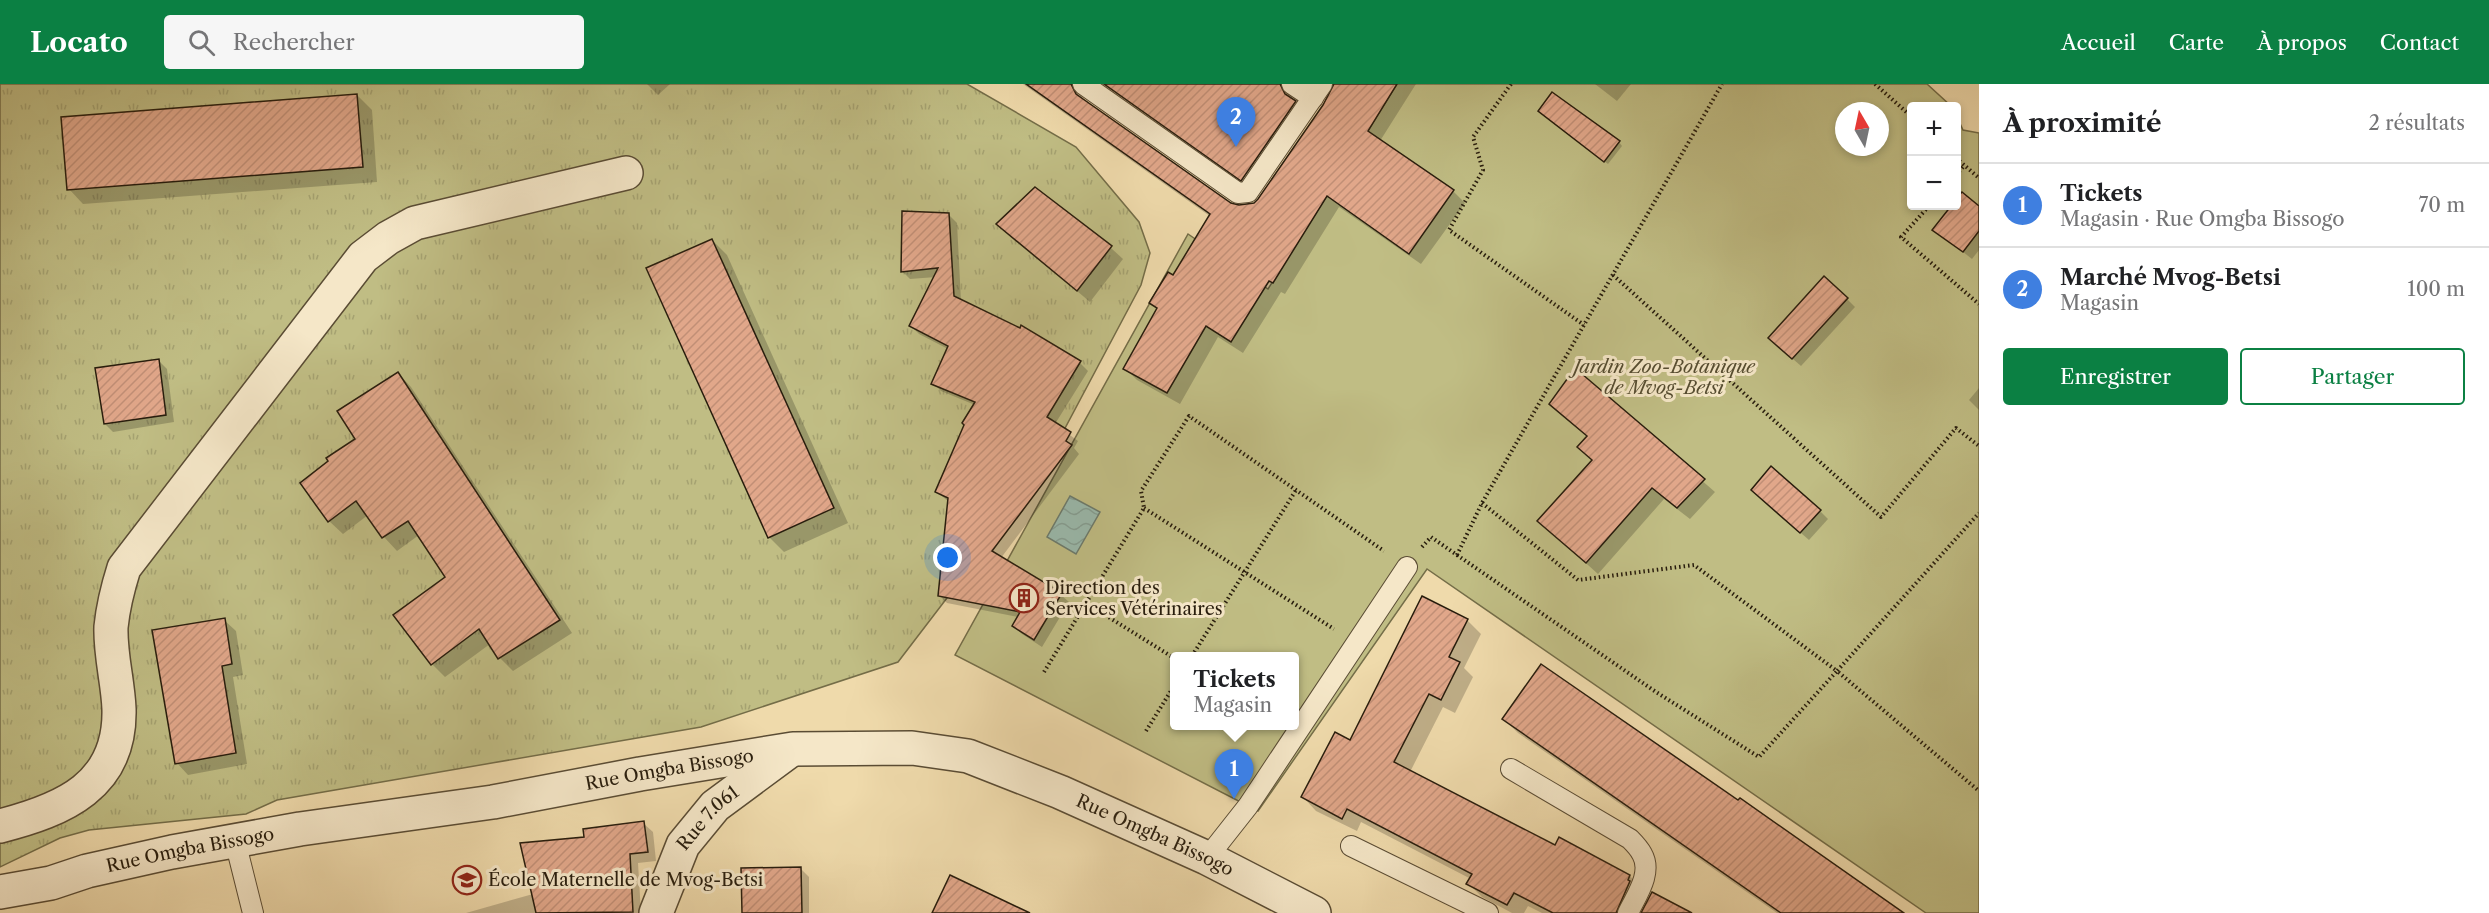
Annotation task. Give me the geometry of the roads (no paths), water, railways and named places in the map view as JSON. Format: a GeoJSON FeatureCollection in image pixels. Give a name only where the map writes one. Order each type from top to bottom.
{"type":"FeatureCollection","features":[{"type":"Feature","properties":{"kind":"street"},"geometry":{"type":"LineString","coordinates":[[0,826],[46,812],[74,799],[100,777],[115,745],[119,711],[111,628],[116,595],[124,568],[363,257],[388,238],[415,223],[626,173]]}},
{"type":"Feature","properties":{"kind":"street","name":"Rue Omgba Bissogo"},"geometry":{"type":"LineString","coordinates":[[0,891],[51,883],[87,871],[172,852],[300,829],[493,802],[640,774],[793,749],[912,748],[968,756],[1060,792],[1207,858],[1314,913]]}},
{"type":"Feature","properties":{"kind":"street","name":"Rue 7.061"},"geometry":{"type":"LineString","coordinates":[[656,913],[683,846],[715,806],[793,749]]}},
{"type":"Feature","properties":{"kind":"street"},"geometry":{"type":"LineString","coordinates":[[0,907],[51,883]]}},
{"type":"Feature","properties":{"kind":"lane"},"geometry":{"type":"LineString","coordinates":[[1083,84],[1238,193],[1248,192],[1317,91],[1292,84]]}},
{"type":"Feature","properties":{"kind":"lane"},"geometry":{"type":"LineString","coordinates":[[1299,729],[1407,567]]}},
{"type":"Feature","properties":{"kind":"lane"},"geometry":{"type":"LineString","coordinates":[[1207,858],[1248,806],[1298,730]]}},
{"type":"Feature","properties":{"kind":"lane"},"geometry":{"type":"LineString","coordinates":[[1511,769],[1630,839],[1643,855],[1644,882],[1628,913]]}},
{"type":"Feature","properties":{"kind":"lane"},"geometry":{"type":"LineString","coordinates":[[235,841],[253,913]]}},
{"type":"Feature","properties":{"kind":"lane"},"geometry":{"type":"LineString","coordinates":[[1351,846],[1488,913]]}},
{"type":"Feature","properties":{"kind":"water"},"geometry":{"type":"Polygon","coordinates":[[[1070,496],[1100,512],[1076,554],[1047,537],[1070,496]]]}},
{"type":"Feature","properties":{"kind":"place","name":"Marché Mvog-Betsi"},"geometry":{"type":"Point","coordinates":[1236,147]}},
{"type":"Feature","properties":{"kind":"place","name":"Direction des Services Vétérinaires"},"geometry":{"type":"Point","coordinates":[1024,598]}},
{"type":"Feature","properties":{"kind":"place","name":"Tickets"},"geometry":{"type":"Point","coordinates":[1234,799]}},
{"type":"Feature","properties":{"kind":"place","name":"École Maternelle de Mvog-Betsi"},"geometry":{"type":"Point","coordinates":[467,880]}},
{"type":"Feature","properties":{"kind":"park label","name":"Jardin Zoo-Botanique de Mvog-Betsi"},"geometry":{"type":"Point","coordinates":[1664,377]}}]}
